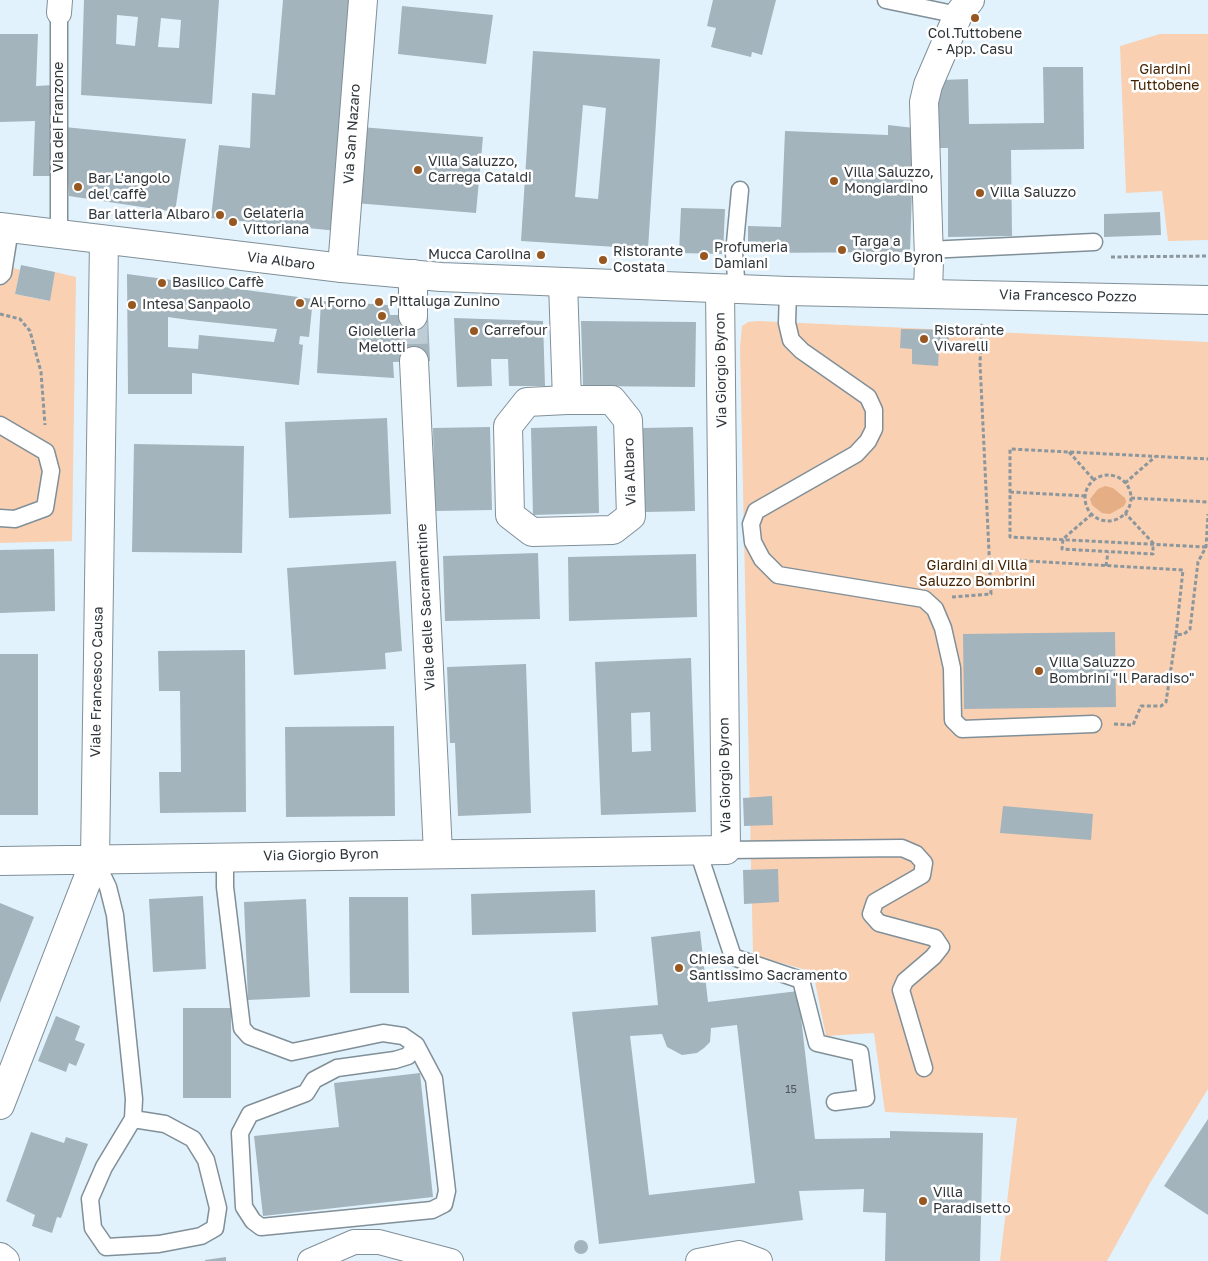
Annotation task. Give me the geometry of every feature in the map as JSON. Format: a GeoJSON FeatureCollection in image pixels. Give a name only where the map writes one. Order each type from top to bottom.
{"type":"FeatureCollection","features":[{"type":"Feature","properties":{"kind":"street","name":"Via San Nazaro"},"geometry":{"type":"LineString","coordinates":[[342,268],[363,0]]}},
{"type":"Feature","properties":{"kind":"street"},"geometry":{"type":"LineString","coordinates":[[928,293],[924,102],[928,85],[964,7]]}},
{"type":"Feature","properties":{"kind":"street","name":"Via Albaro"},"geometry":{"type":"LineString","coordinates":[[5,228],[342,268],[412,274],[563,283],[788,291],[928,293]]}},
{"type":"Feature","properties":{"kind":"street","name":"Viale Francesco Causa"},"geometry":{"type":"LineString","coordinates":[[0,1105],[95,860],[104,240]]}},
{"type":"Feature","properties":{"kind":"street"},"geometry":{"type":"LineString","coordinates":[[412,274],[413,316]]}},
{"type":"Feature","properties":{"kind":"street"},"geometry":{"type":"LineString","coordinates":[[563,283],[567,400]]}},
{"type":"Feature","properties":{"kind":"street","name":"Via Giorgio Byron"},"geometry":{"type":"LineString","coordinates":[[0,861],[726,850],[729,289]]}},
{"type":"Feature","properties":{"kind":"street","name":"Via Francesco Pozzo"},"geometry":{"type":"LineString","coordinates":[[928,293],[1208,300]]}},
{"type":"Feature","properties":{"kind":"street","name":"Viale delle Sacramentine"},"geometry":{"type":"LineString","coordinates":[[414,361],[438,853]]}},
{"type":"Feature","properties":{"kind":"street","name":"Via Albaro"},"geometry":{"type":"LineString","coordinates":[[567,400],[612,400],[628,420],[631,516],[614,530],[532,532],[510,515],[508,426],[527,402],[567,400]]}},
{"type":"Feature","properties":{"kind":"street"},"geometry":{"type":"LineString","coordinates":[[310,1261],[354,1242],[379,1242],[451,1261]]}},
{"type":"Feature","properties":{"kind":"street"},"geometry":{"type":"LineString","coordinates":[[698,1261],[739,1252],[760,1261]]}},
{"type":"Feature","properties":{"kind":"street"},"geometry":{"type":"LineString","coordinates":[[0,1257],[5,1261]]}},
{"type":"Feature","properties":{"kind":"lane"},"geometry":{"type":"LineString","coordinates":[[886,0],[964,7]]}},
{"type":"Feature","properties":{"kind":"lane","name":"Via dei Franzone"},"geometry":{"type":"LineString","coordinates":[[59,7],[59,234]]}},
{"type":"Feature","properties":{"kind":"lane"},"geometry":{"type":"LineString","coordinates":[[729,289],[740,190]]}},
{"type":"Feature","properties":{"kind":"lane"},"geometry":{"type":"LineString","coordinates":[[0,276],[3,273],[5,228]]}},
{"type":"Feature","properties":{"kind":"lane"},"geometry":{"type":"LineString","coordinates":[[928,250],[1094,242]]}},
{"type":"Feature","properties":{"kind":"lane"},"geometry":{"type":"LineString","coordinates":[[788,291],[786,323],[791,340],[802,351],[868,396],[874,410],[874,429],[868,441],[856,454],[756,511],[751,524],[753,542],[762,559],[778,575],[924,599],[935,610],[944,628],[952,668],[952,712],[957,726],[969,730],[1093,724]]}},
{"type":"Feature","properties":{"kind":"lane"},"geometry":{"type":"LineString","coordinates":[[0,425],[46,452],[51,471],[45,508],[14,519],[0,518]]}},
{"type":"Feature","properties":{"kind":"lane"},"geometry":{"type":"LineString","coordinates":[[726,850],[902,848],[916,854],[924,863],[922,875],[875,902],[871,914],[879,923],[936,938],[941,947],[933,957],[906,981],[901,990],[924,1068]]}},
{"type":"Feature","properties":{"kind":"lane"},"geometry":{"type":"LineString","coordinates":[[698,851],[733,957],[801,980],[817,1043],[860,1053],[866,1098],[835,1102]]}},
{"type":"Feature","properties":{"kind":"lane"},"geometry":{"type":"LineString","coordinates":[[225,857],[225,887],[242,1028],[249,1036],[292,1052],[383,1033],[403,1036],[416,1044],[434,1079],[447,1191],[444,1204],[432,1210],[261,1227],[253,1221],[244,1207],[240,1133],[250,1114],[306,1093],[314,1080],[338,1068],[395,1060],[408,1056],[416,1044]]}},
{"type":"Feature","properties":{"kind":"lane"},"geometry":{"type":"LineString","coordinates":[[95,860],[108,887],[115,915],[134,1099],[133,1119],[104,1167],[90,1200],[93,1228],[106,1247],[159,1244],[201,1236],[215,1228],[218,1208],[206,1160],[193,1139],[165,1124],[133,1119]]}},
{"type":"Feature","properties":{"kind":"path"},"geometry":{"type":"LineString","coordinates":[[0,314],[20,319],[30,331],[41,372],[46,452]]}},
{"type":"Feature","properties":{"kind":"path"},"geometry":{"type":"LineString","coordinates":[[924,599],[991,594],[980,363],[982,321]]}},
{"type":"Feature","properties":{"kind":"path"},"geometry":{"type":"LineString","coordinates":[[1206,547],[1010,537],[1010,449],[1208,460]]}},
{"type":"Feature","properties":{"kind":"path"},"geometry":{"type":"LineString","coordinates":[[1068,452],[1094,480]]}},
{"type":"Feature","properties":{"kind":"path"},"geometry":{"type":"LineString","coordinates":[[1126,483],[1156,456]]}},
{"type":"Feature","properties":{"kind":"path"},"geometry":{"type":"LineString","coordinates":[[1114,475],[1126,483],[1131,498],[1125,513],[1112,520],[1098,518],[1092,514],[1088,508],[1085,496],[1090,484],[1094,480],[1100,476],[1114,475]]}},
{"type":"Feature","properties":{"kind":"path"},"geometry":{"type":"LineString","coordinates":[[1010,492],[1085,496]]}},
{"type":"Feature","properties":{"kind":"path"},"geometry":{"type":"LineString","coordinates":[[1131,498],[1208,502]]}},
{"type":"Feature","properties":{"kind":"path"},"geometry":{"type":"LineString","coordinates":[[1092,514],[1063,540],[1062,550],[1153,554],[1153,543],[1125,513]]}},
{"type":"Feature","properties":{"kind":"path"},"geometry":{"type":"LineString","coordinates":[[1176,635],[1184,634],[1190,629],[1198,562],[1206,547],[1208,514]]}},
{"type":"Feature","properties":{"kind":"path"},"geometry":{"type":"LineString","coordinates":[[1106,566],[1108,552]]}},
{"type":"Feature","properties":{"kind":"path"},"geometry":{"type":"LineString","coordinates":[[1010,560],[1183,570],[1166,702],[1161,706],[1141,706],[1133,725],[1093,724]]}},
{"type":"Feature","properties":{"kind":"green space","name":"Giardini Tuttobene"},"geometry":{"type":"Polygon","coordinates":[[[1160,34],[1208,34],[1208,240],[1168,241],[1162,191],[1126,193],[1120,46],[1160,34]]]}},
{"type":"Feature","properties":{"kind":"green space"},"geometry":{"type":"Polygon","coordinates":[[[0,264],[20,270],[15,294],[49,301],[55,272],[76,277],[72,541],[0,543],[0,264]]]}},
{"type":"Feature","properties":{"kind":"green space","name":"Giardini di Villa Saluzzo Bombrini"},"geometry":{"type":"Polygon","coordinates":[[[748,322],[1208,342],[1208,1089],[1150,1183],[1107,1261],[1000,1261],[1017,1118],[885,1112],[874,1033],[826,1036],[813,972],[753,955],[740,348],[742,326],[748,322]]]}},
{"type":"Feature","properties":{"kind":"shaded area"},"geometry":{"type":"Polygon","coordinates":[[[1105,486],[1113,488],[1125,498],[1126,502],[1124,506],[1110,514],[1102,513],[1092,505],[1090,499],[1098,489],[1105,486]]]}},
{"type":"Feature","properties":{"kind":"building"},"geometry":{"type":"Polygon","coordinates":[[[84,0],[219,0],[212,104],[81,95],[84,0]],[[117,15],[116,44],[135,46],[138,17],[117,15]],[[161,18],[158,47],[179,48],[181,20],[161,18]]]}},
{"type":"Feature","properties":{"kind":"building"},"geometry":{"type":"Polygon","coordinates":[[[283,0],[351,0],[337,231],[211,218],[219,145],[250,148],[252,93],[275,95],[283,0]]]}},
{"type":"Feature","properties":{"kind":"building"},"geometry":{"type":"Polygon","coordinates":[[[713,0],[776,0],[762,55],[752,52],[751,57],[711,47],[716,28],[707,26],[713,0]]]}},
{"type":"Feature","properties":{"kind":"building"},"geometry":{"type":"Polygon","coordinates":[[[402,6],[493,15],[486,64],[398,54],[402,6]]]}},
{"type":"Feature","properties":{"kind":"building"},"geometry":{"type":"Polygon","coordinates":[[[0,34],[38,34],[36,86],[54,85],[54,176],[33,176],[35,121],[0,122],[0,34]]]}},
{"type":"Feature","properties":{"kind":"building"},"geometry":{"type":"Polygon","coordinates":[[[533,51],[660,59],[648,249],[521,241],[533,51]],[[583,105],[575,197],[598,199],[606,108],[583,105]]]}},
{"type":"Feature","properties":{"kind":"building","name":"Villa Saluzzo"},"geometry":{"type":"Polygon","coordinates":[[[1043,67],[1083,67],[1084,149],[1011,150],[1012,236],[948,237],[948,148],[936,148],[936,95],[943,80],[968,79],[969,124],[1044,123],[1043,67]]]}},
{"type":"Feature","properties":{"kind":"building","name":"Villa Saluzzo, Mongiardino"},"geometry":{"type":"Polygon","coordinates":[[[888,125],[914,128],[910,252],[748,253],[748,226],[781,227],[785,131],[888,135],[888,125]]]}},
{"type":"Feature","properties":{"kind":"building"},"geometry":{"type":"Polygon","coordinates":[[[64,127],[186,139],[175,212],[69,196],[64,127]]]}},
{"type":"Feature","properties":{"kind":"building","name":"Villa Saluzzo, Carrega Cataldi"},"geometry":{"type":"Polygon","coordinates":[[[361,127],[483,137],[476,213],[355,203],[361,127]]]}},
{"type":"Feature","properties":{"kind":"building"},"geometry":{"type":"Polygon","coordinates":[[[681,208],[725,209],[723,254],[679,253],[681,208]]]}},
{"type":"Feature","properties":{"kind":"building"},"geometry":{"type":"Polygon","coordinates":[[[1160,212],[1161,235],[1104,237],[1104,214],[1160,212]]]}},
{"type":"Feature","properties":{"kind":"building"},"geometry":{"type":"Polygon","coordinates":[[[21,265],[55,272],[50,301],[15,294],[21,265]]]}},
{"type":"Feature","properties":{"kind":"building"},"geometry":{"type":"Polygon","coordinates":[[[127,274],[313,299],[309,337],[300,336],[299,344],[303,345],[299,385],[192,373],[192,394],[128,394],[127,274]],[[168,317],[168,347],[198,349],[199,335],[274,342],[277,329],[168,317]]]}},
{"type":"Feature","properties":{"kind":"building"},"geometry":{"type":"Polygon","coordinates":[[[321,301],[388,305],[390,315],[428,315],[430,361],[393,362],[394,378],[317,373],[321,301]]]}},
{"type":"Feature","properties":{"kind":"building"},"geometry":{"type":"Polygon","coordinates":[[[454,318],[543,321],[545,386],[509,386],[508,359],[491,359],[492,386],[457,387],[454,318]]]}},
{"type":"Feature","properties":{"kind":"building"},"geometry":{"type":"Polygon","coordinates":[[[581,321],[696,322],[695,387],[583,386],[581,321]]]}},
{"type":"Feature","properties":{"kind":"building","name":"Ristorante Vivarelli"},"geometry":{"type":"Polygon","coordinates":[[[901,329],[949,330],[948,350],[939,349],[938,366],[912,364],[912,349],[900,348],[901,329]]]}},
{"type":"Feature","properties":{"kind":"building"},"geometry":{"type":"Polygon","coordinates":[[[387,418],[391,514],[289,518],[285,422],[387,418]]]}},
{"type":"Feature","properties":{"kind":"building"},"geometry":{"type":"Polygon","coordinates":[[[597,426],[599,513],[533,515],[531,428],[597,426]]]}},
{"type":"Feature","properties":{"kind":"building"},"geometry":{"type":"Polygon","coordinates":[[[490,427],[492,510],[435,511],[433,428],[490,427]]]}},
{"type":"Feature","properties":{"kind":"building"},"geometry":{"type":"Polygon","coordinates":[[[693,427],[695,511],[645,512],[642,428],[693,427]]]}},
{"type":"Feature","properties":{"kind":"building"},"geometry":{"type":"Polygon","coordinates":[[[134,444],[244,446],[242,553],[132,552],[134,444]]]}},
{"type":"Feature","properties":{"kind":"building"},"geometry":{"type":"Polygon","coordinates":[[[54,549],[55,611],[0,613],[0,550],[54,549]]]}},
{"type":"Feature","properties":{"kind":"building"},"geometry":{"type":"Polygon","coordinates":[[[538,553],[540,619],[445,621],[443,556],[538,553]]]}},
{"type":"Feature","properties":{"kind":"building"},"geometry":{"type":"Polygon","coordinates":[[[696,554],[697,617],[569,621],[568,557],[696,554]]]}},
{"type":"Feature","properties":{"kind":"building"},"geometry":{"type":"Polygon","coordinates":[[[396,561],[402,651],[385,653],[386,669],[294,675],[287,568],[396,561]]]}},
{"type":"Feature","properties":{"kind":"building","name":"Villa Saluzzo Bombrini \"Il Paradiso\""},"geometry":{"type":"Polygon","coordinates":[[[1115,632],[1116,707],[964,709],[963,634],[1115,632]]]}},
{"type":"Feature","properties":{"kind":"building"},"geometry":{"type":"Polygon","coordinates":[[[245,650],[246,812],[160,813],[159,772],[181,772],[180,691],[159,691],[158,651],[245,650]]]}},
{"type":"Feature","properties":{"kind":"building"},"geometry":{"type":"Polygon","coordinates":[[[0,654],[38,654],[38,815],[0,815],[0,654]]]}},
{"type":"Feature","properties":{"kind":"building"},"geometry":{"type":"Polygon","coordinates":[[[691,658],[696,812],[601,815],[595,662],[691,658]],[[650,712],[631,713],[632,752],[651,751],[650,712]]]}},
{"type":"Feature","properties":{"kind":"building"},"geometry":{"type":"Polygon","coordinates":[[[526,664],[531,813],[458,816],[455,743],[450,743],[447,667],[526,664]]]}},
{"type":"Feature","properties":{"kind":"building"},"geometry":{"type":"Polygon","coordinates":[[[394,726],[395,816],[286,817],[285,727],[394,726]]]}},
{"type":"Feature","properties":{"kind":"building"},"geometry":{"type":"Polygon","coordinates":[[[772,796],[773,825],[744,826],[743,798],[772,796]]]}},
{"type":"Feature","properties":{"kind":"building"},"geometry":{"type":"Polygon","coordinates":[[[1003,806],[1093,814],[1091,840],[1000,833],[1003,806]]]}},
{"type":"Feature","properties":{"kind":"building"},"geometry":{"type":"Polygon","coordinates":[[[778,869],[779,902],[744,904],[743,870],[778,869]]]}},
{"type":"Feature","properties":{"kind":"building"},"geometry":{"type":"Polygon","coordinates":[[[595,890],[596,932],[472,935],[471,894],[595,890]]]}},
{"type":"Feature","properties":{"kind":"building"},"geometry":{"type":"Polygon","coordinates":[[[203,896],[206,969],[153,972],[149,899],[203,896]]]}},
{"type":"Feature","properties":{"kind":"building"},"geometry":{"type":"Polygon","coordinates":[[[349,897],[408,897],[409,993],[350,993],[349,897]]]}},
{"type":"Feature","properties":{"kind":"building"},"geometry":{"type":"Polygon","coordinates":[[[306,899],[310,997],[248,1000],[244,902],[306,899]]]}},
{"type":"Feature","properties":{"kind":"building"},"geometry":{"type":"Polygon","coordinates":[[[0,903],[34,917],[0,1003],[0,903]]]}},
{"type":"Feature","properties":{"kind":"building"},"geometry":{"type":"Polygon","coordinates":[[[700,931],[708,1002],[798,991],[815,1139],[890,1138],[890,1131],[983,1133],[980,1261],[885,1261],[886,1213],[863,1212],[864,1189],[799,1191],[803,1220],[599,1244],[572,1012],[658,1005],[651,937],[700,931]],[[737,1025],[711,1028],[710,1042],[704,1048],[697,1053],[682,1055],[667,1047],[662,1034],[630,1036],[649,1195],[755,1183],[737,1025]]]}},
{"type":"Feature","properties":{"kind":"building"},"geometry":{"type":"Polygon","coordinates":[[[183,1008],[231,1008],[231,1098],[183,1098],[183,1008]]]}},
{"type":"Feature","properties":{"kind":"building"},"geometry":{"type":"Polygon","coordinates":[[[56,1016],[80,1026],[75,1040],[85,1044],[76,1066],[69,1063],[66,1072],[38,1061],[56,1016]]]}},
{"type":"Feature","properties":{"kind":"building"},"geometry":{"type":"Polygon","coordinates":[[[420,1073],[433,1197],[263,1216],[254,1136],[339,1127],[334,1083],[420,1073]]]}},
{"type":"Feature","properties":{"kind":"building"},"geometry":{"type":"Polygon","coordinates":[[[1208,1119],[1208,1215],[1164,1186],[1208,1119]]]}},
{"type":"Feature","properties":{"kind":"building"},"geometry":{"type":"Polygon","coordinates":[[[31,1132],[64,1143],[66,1137],[88,1144],[61,1218],[57,1217],[52,1233],[32,1226],[35,1215],[6,1201],[31,1132]]]}},
{"type":"Feature","properties":{"kind":"building"},"geometry":{"type":"Polygon","coordinates":[[[578,1240],[584,1240],[588,1247],[584,1254],[578,1254],[574,1250],[574,1244],[578,1240]]]}},
{"type":"Feature","properties":{"kind":"building"},"geometry":{"type":"Polygon","coordinates":[[[226,1257],[226,1261],[205,1261],[205,1260],[226,1257]]]}},
{"type":"Feature","properties":{"kind":"tunnel"},"geometry":{"type":"LineString","coordinates":[[413,316],[414,361]]}},
{"type":"Feature","properties":{"kind":"place","name":"Col.Tuttobene - App. Casu"},"geometry":{"type":"Point","coordinates":[975,18]}},
{"type":"Feature","properties":{"kind":"place","name":"Villa Saluzzo, Carrega Cataldi"},"geometry":{"type":"Point","coordinates":[418,170]}},
{"type":"Feature","properties":{"kind":"place","name":"Villa Saluzzo, Mongiardino"},"geometry":{"type":"Point","coordinates":[834,181]}},
{"type":"Feature","properties":{"kind":"place","name":"Bar L'angolo del caffè"},"geometry":{"type":"Point","coordinates":[78,187]}},
{"type":"Feature","properties":{"kind":"place","name":"Villa Saluzzo"},"geometry":{"type":"Point","coordinates":[980,193]}},
{"type":"Feature","properties":{"kind":"place","name":"Bar latteria Albaro"},"geometry":{"type":"Point","coordinates":[220,215]}},
{"type":"Feature","properties":{"kind":"place","name":"Gelateria Vittoriana"},"geometry":{"type":"Point","coordinates":[233,222]}},
{"type":"Feature","properties":{"kind":"place","name":"Targa a Giorgio Byron"},"geometry":{"type":"Point","coordinates":[842,250]}},
{"type":"Feature","properties":{"kind":"place","name":"Mucca Carolina"},"geometry":{"type":"Point","coordinates":[541,255]}},
{"type":"Feature","properties":{"kind":"place","name":"Profumeria Damiani"},"geometry":{"type":"Point","coordinates":[704,256]}},
{"type":"Feature","properties":{"kind":"place","name":"Ristorante Costata"},"geometry":{"type":"Point","coordinates":[603,260]}},
{"type":"Feature","properties":{"kind":"place","name":"Basilico Caffè"},"geometry":{"type":"Point","coordinates":[162,283]}},
{"type":"Feature","properties":{"kind":"place","name":"Pittaluga Zunino"},"geometry":{"type":"Point","coordinates":[379,302]}},
{"type":"Feature","properties":{"kind":"place","name":"Al Forno"},"geometry":{"type":"Point","coordinates":[300,303]}},
{"type":"Feature","properties":{"kind":"place","name":"Intesa Sanpaolo"},"geometry":{"type":"Point","coordinates":[132,305]}},
{"type":"Feature","properties":{"kind":"place","name":"Gioielleria Melotti"},"geometry":{"type":"Point","coordinates":[382,316]}},
{"type":"Feature","properties":{"kind":"place","name":"Carrefour"},"geometry":{"type":"Point","coordinates":[474,331]}},
{"type":"Feature","properties":{"kind":"place","name":"Ristorante Vivarelli"},"geometry":{"type":"Point","coordinates":[924,339]}},
{"type":"Feature","properties":{"kind":"place","name":"Villa Saluzzo Bombrini \"Il Paradiso\""},"geometry":{"type":"Point","coordinates":[1039,671]}},
{"type":"Feature","properties":{"kind":"place","name":"Chiesa del Santissimo Sacramento"},"geometry":{"type":"Point","coordinates":[679,968]}},
{"type":"Feature","properties":{"kind":"place","name":"Villa Paradisetto"},"geometry":{"type":"Point","coordinates":[923,1201]}}]}
